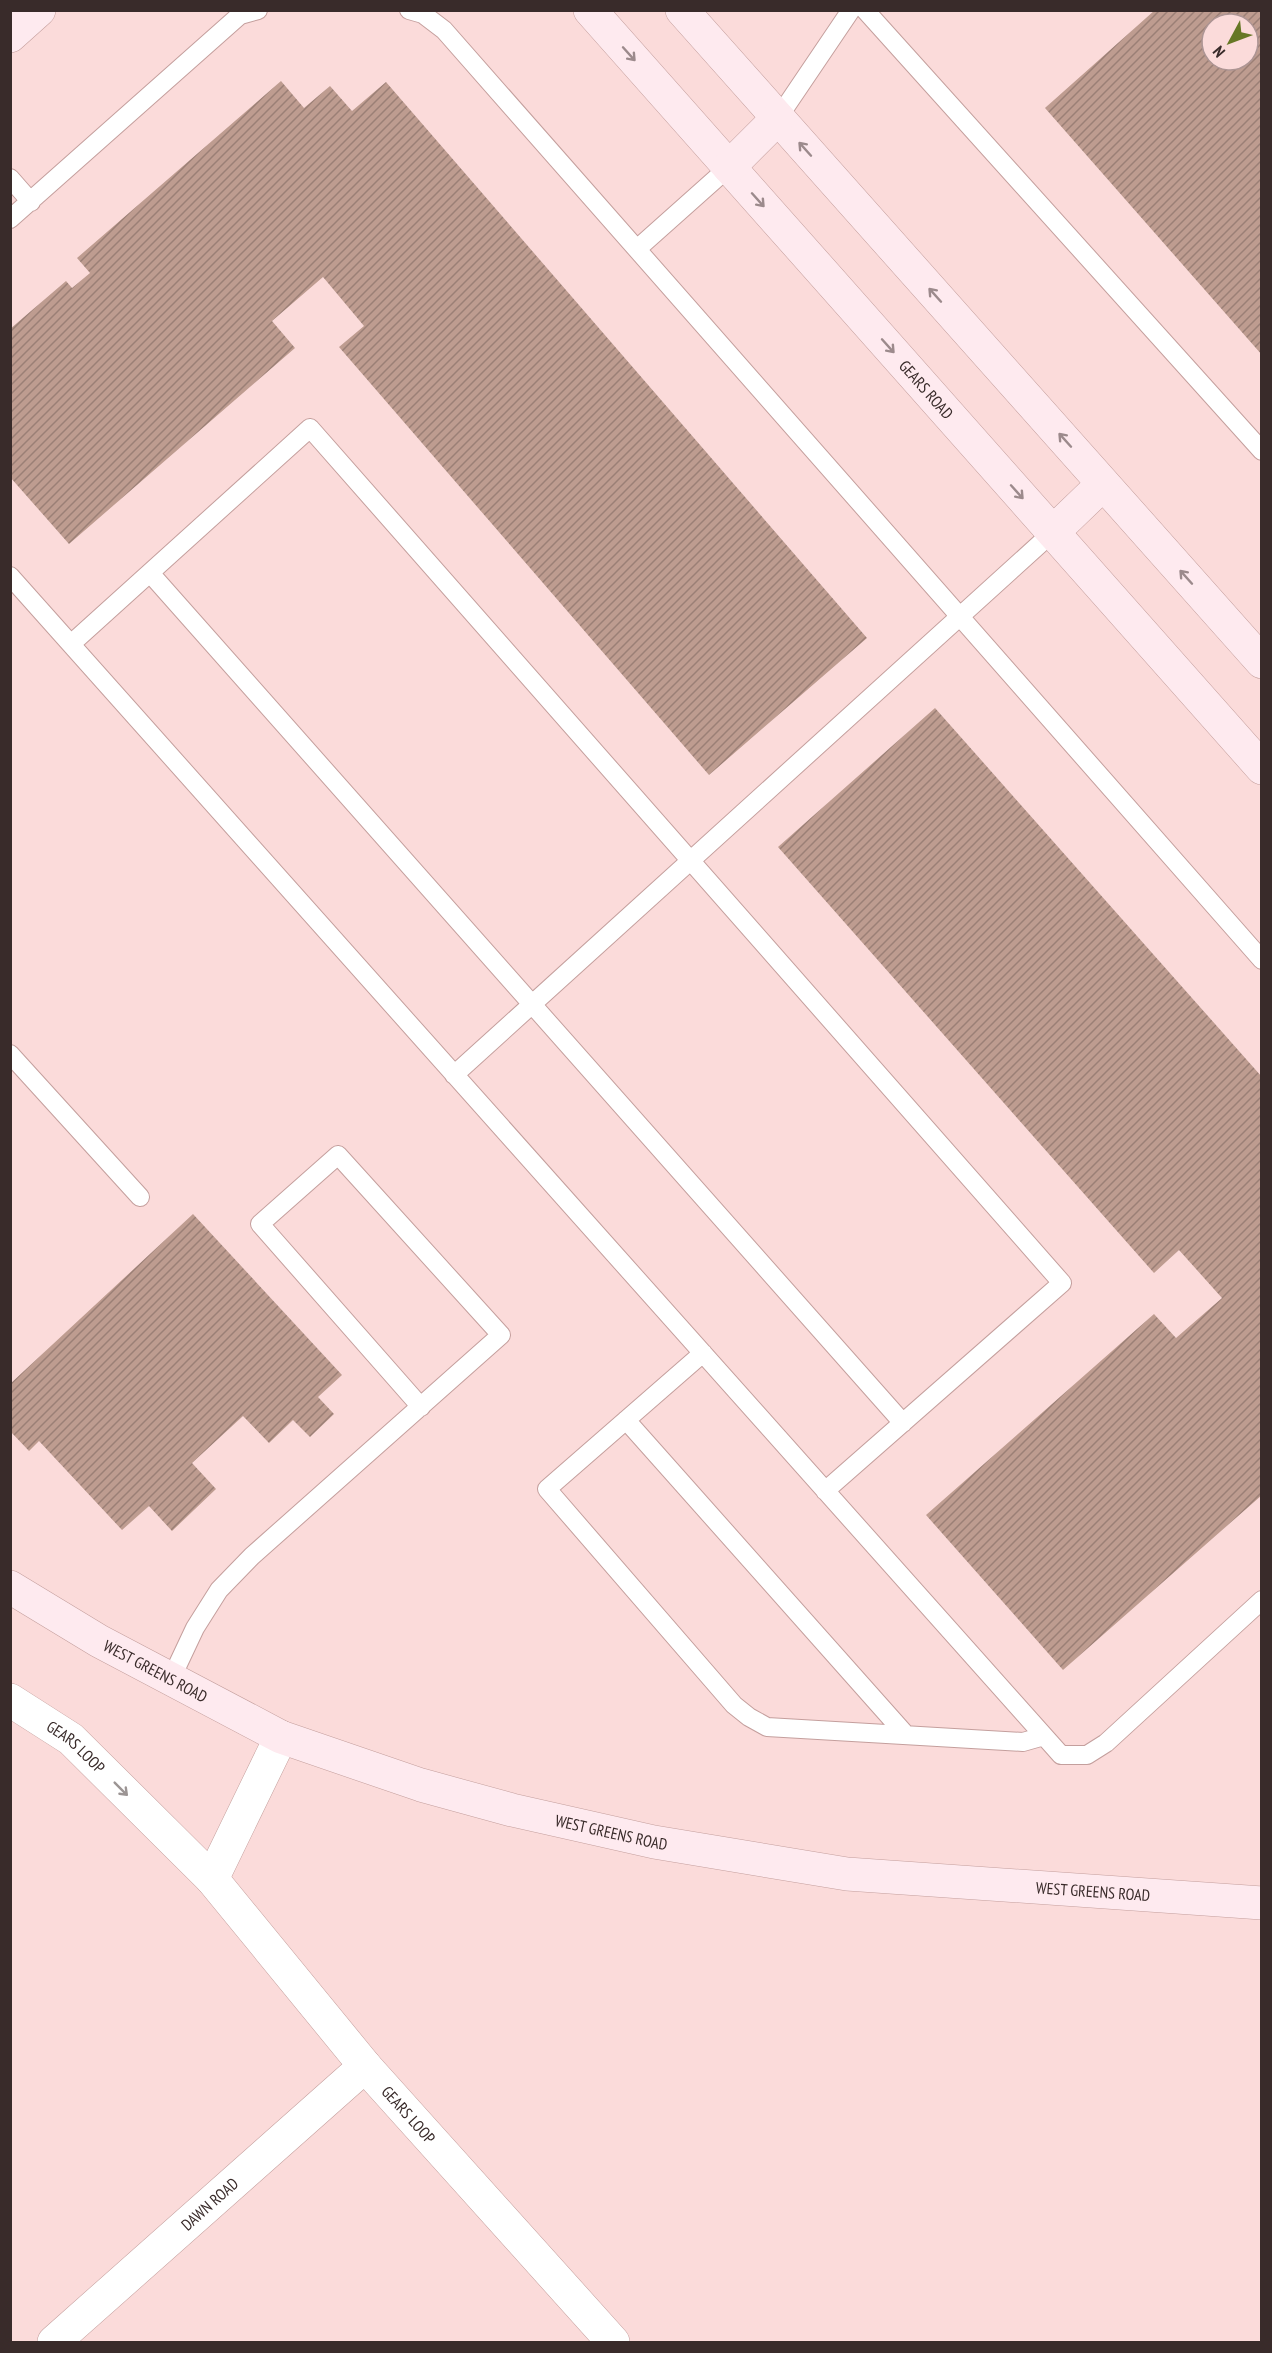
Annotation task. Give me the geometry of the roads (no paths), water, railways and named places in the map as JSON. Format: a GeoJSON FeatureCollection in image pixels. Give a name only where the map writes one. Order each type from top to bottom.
{"type":"FeatureCollection","features":[{"type":"Feature","properties":{"kind":"street"},"geometry":{"type":"LineString","coordinates":[[10,36],[39,10]]}},
{"type":"Feature","properties":{"kind":"street","name":"GEARS ROAD"},"geometry":{"type":"LineString","coordinates":[[590,10],[1262,768]]}},
{"type":"Feature","properties":{"kind":"street"},"geometry":{"type":"LineString","coordinates":[[682,10],[1262,662]]}},
{"type":"Feature","properties":{"kind":"street"},"geometry":{"type":"LineString","coordinates":[[729,167],[778,118]]}},
{"type":"Feature","properties":{"kind":"street"},"geometry":{"type":"LineString","coordinates":[[1053,532],[1103,484]]}},
{"type":"Feature","properties":{"kind":"street","name":"WEST GREENS ROAD"},"geometry":{"type":"LineString","coordinates":[[10,1587],[99,1641],[281,1737],[421,1785],[512,1810],[654,1842],[847,1874],[1262,1903]]}},
{"type":"Feature","properties":{"kind":"street","name":"GEARS LOOP"},"geometry":{"type":"LineString","coordinates":[[10,1700],[71,1739],[212,1879],[365,2066],[613,2343]]}},
{"type":"Feature","properties":{"kind":"street"},"geometry":{"type":"LineString","coordinates":[[212,1879],[281,1737]]}},
{"type":"Feature","properties":{"kind":"street","name":"DAWN ROAD"},"geometry":{"type":"LineString","coordinates":[[54,2343],[365,2066]]}},
{"type":"Feature","properties":{"kind":"lane"},"geometry":{"type":"LineString","coordinates":[[10,219],[240,15],[258,10]]}},
{"type":"Feature","properties":{"kind":"lane"},"geometry":{"type":"LineString","coordinates":[[409,10],[423,14],[444,30],[1262,960]]}},
{"type":"Feature","properties":{"kind":"lane"},"geometry":{"type":"LineString","coordinates":[[778,118],[851,10]]}},
{"type":"Feature","properties":{"kind":"lane"},"geometry":{"type":"LineString","coordinates":[[865,10],[1262,452]]}},
{"type":"Feature","properties":{"kind":"lane"},"geometry":{"type":"LineString","coordinates":[[637,249],[729,167]]}},
{"type":"Feature","properties":{"kind":"lane"},"geometry":{"type":"LineString","coordinates":[[10,178],[31,202]]}},
{"type":"Feature","properties":{"kind":"lane"},"geometry":{"type":"LineString","coordinates":[[71,644],[310,428],[1062,1283],[825,1491]]}},
{"type":"Feature","properties":{"kind":"lane"},"geometry":{"type":"LineString","coordinates":[[454,1075],[1053,532]]}},
{"type":"Feature","properties":{"kind":"lane"},"geometry":{"type":"LineString","coordinates":[[150,573],[903,1423]]}},
{"type":"Feature","properties":{"kind":"lane"},"geometry":{"type":"LineString","coordinates":[[10,576],[1061,1755],[1087,1755],[1106,1743],[1262,1600]]}},
{"type":"Feature","properties":{"kind":"lane"},"geometry":{"type":"LineString","coordinates":[[10,1054],[140,1197]]}},
{"type":"Feature","properties":{"kind":"lane"},"geometry":{"type":"LineString","coordinates":[[171,1679],[195,1628],[219,1590],[252,1556],[421,1407],[501,1335],[338,1155],[260,1224],[421,1407]]}},
{"type":"Feature","properties":{"kind":"lane"},"geometry":{"type":"LineString","coordinates":[[703,1353],[547,1489],[734,1705],[767,1727],[1023,1742],[1044,1736]]}},
{"type":"Feature","properties":{"kind":"lane"},"geometry":{"type":"LineString","coordinates":[[626,1420],[906,1735]]}}]}
